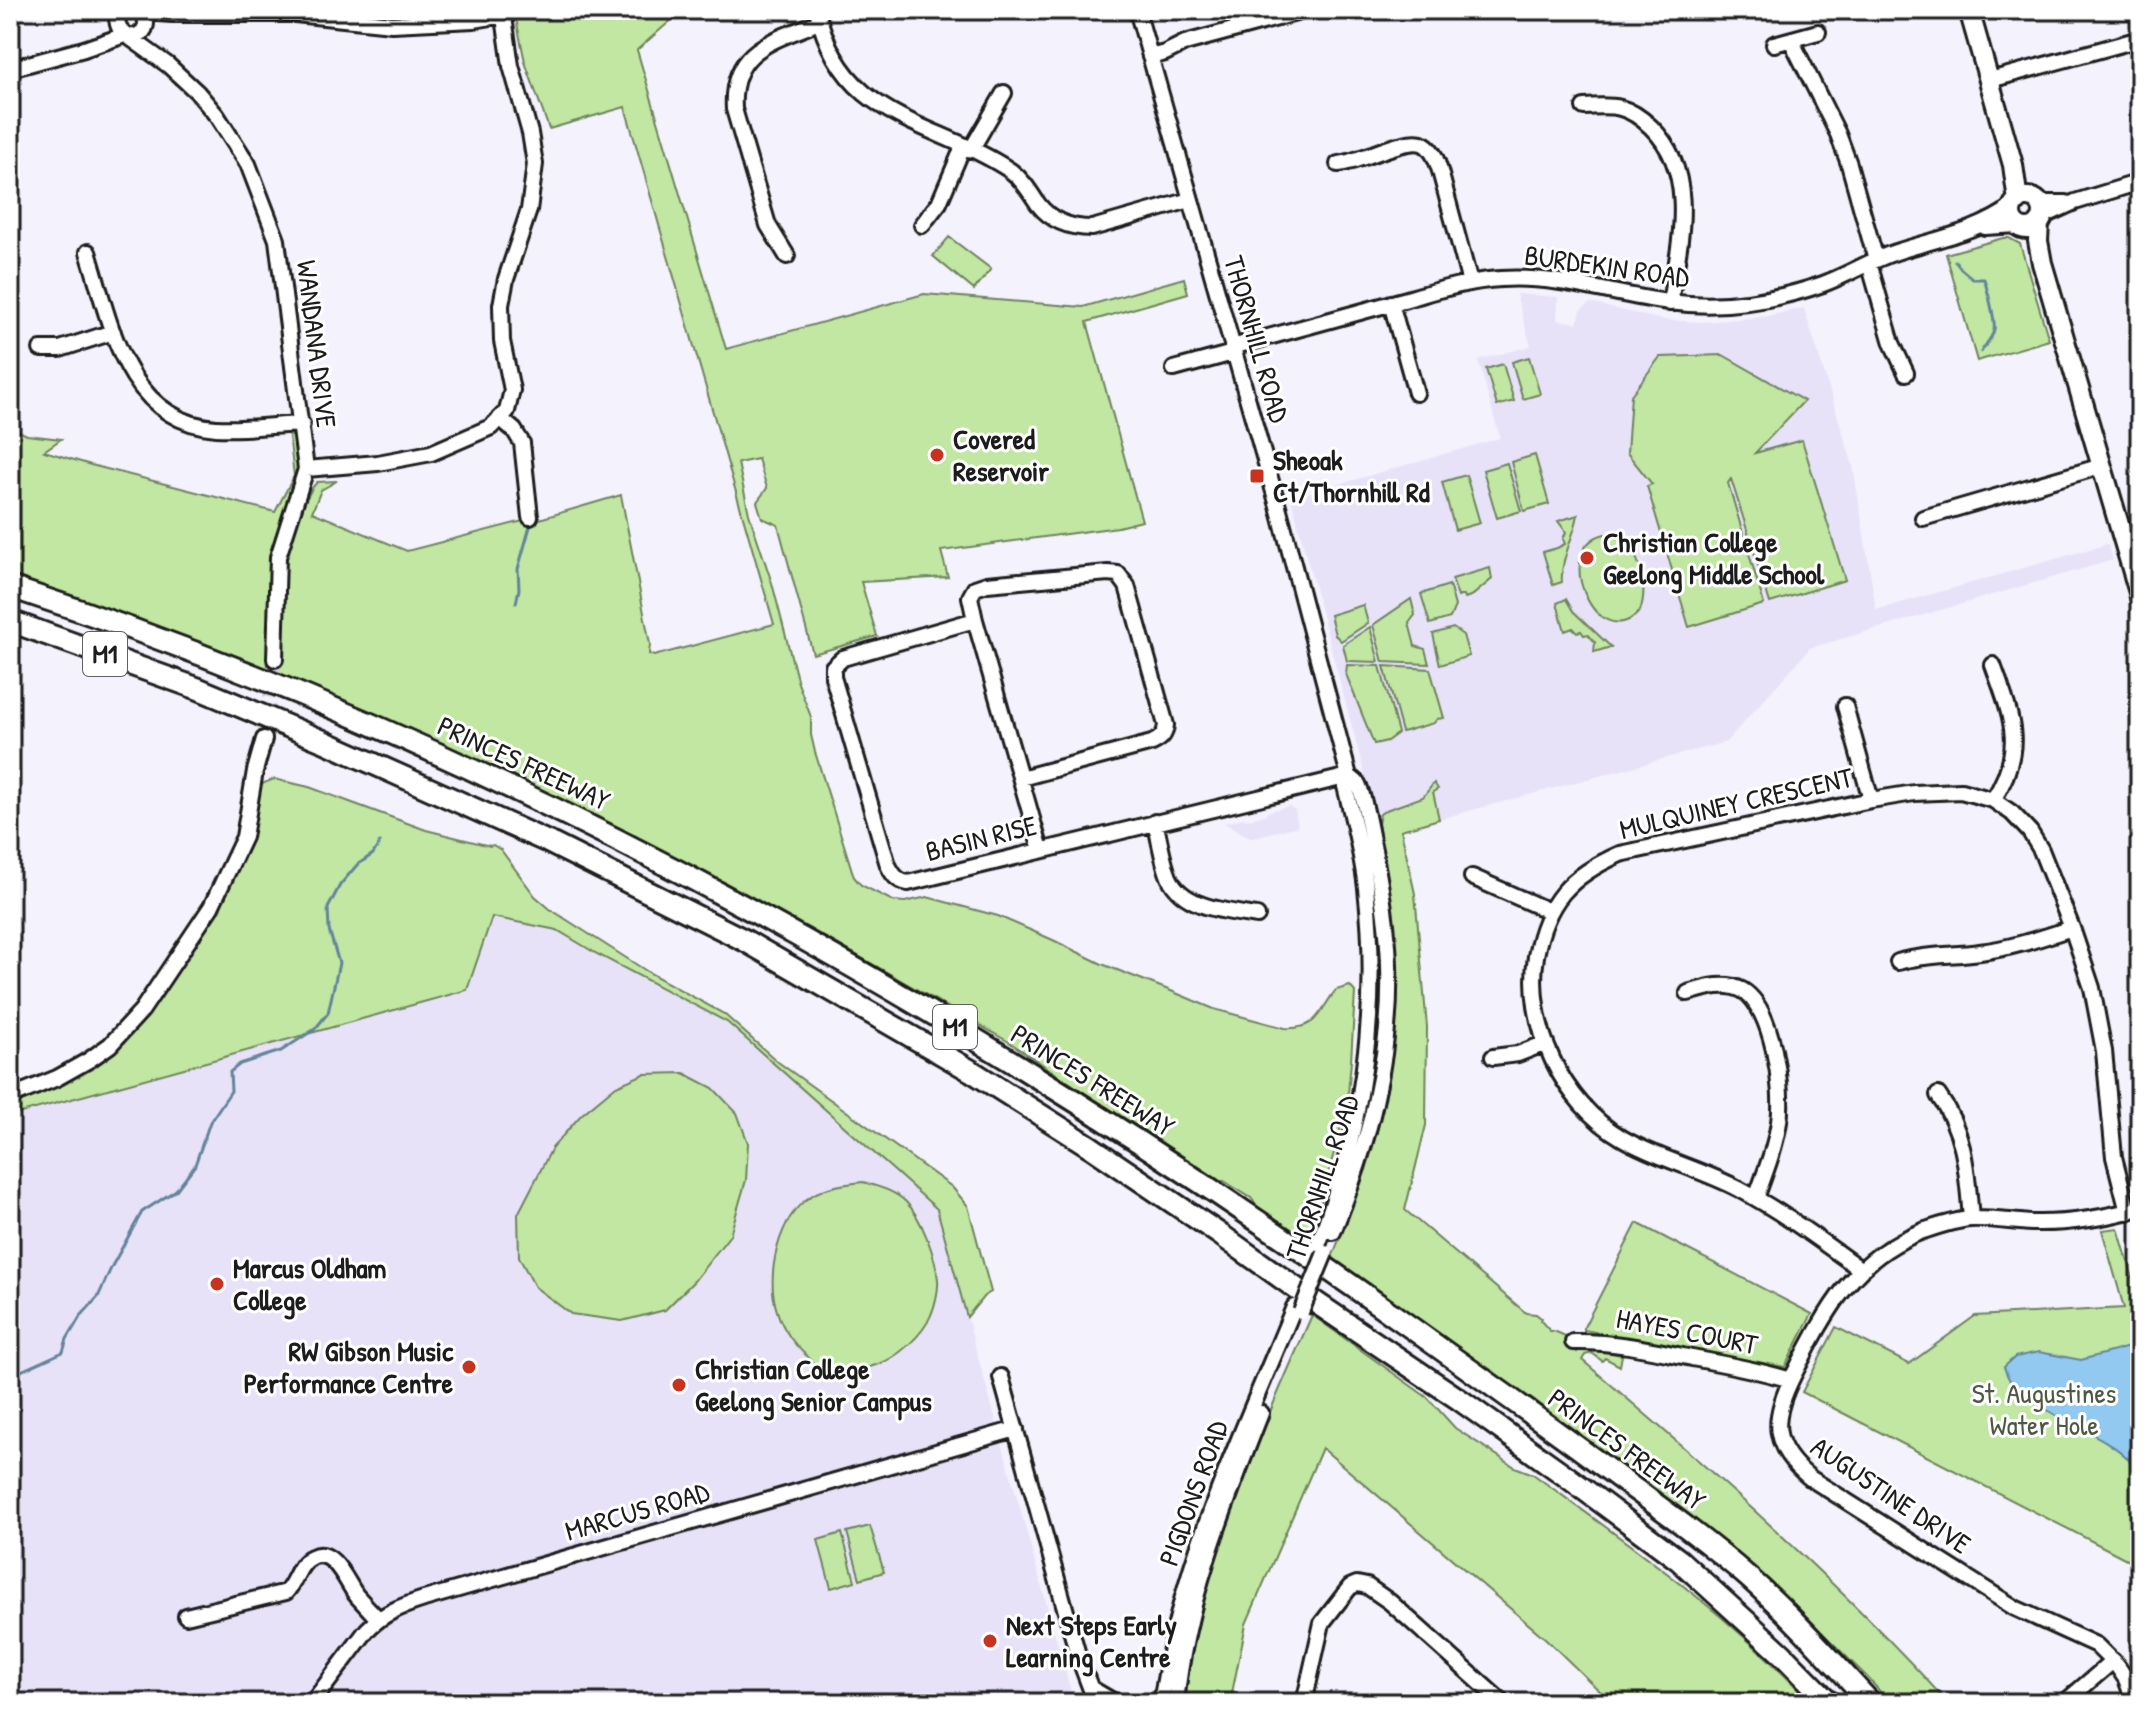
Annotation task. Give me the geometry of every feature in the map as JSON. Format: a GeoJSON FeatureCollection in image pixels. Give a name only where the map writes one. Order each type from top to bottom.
{"type":"FeatureCollection","features":[{"type":"Feature","properties":{"kind":"highway","name":"PRINCES FREEWAY"},"geometry":{"type":"LineString","coordinates":[[10,587],[224,665],[444,756],[567,813],[695,879],[920,1006],[1112,1123],[1206,1186],[1384,1308],[1633,1488],[1750,1579],[1871,1703]]}},
{"type":"Feature","properties":{"kind":"highway","name":"PRINCES FREEWAY"},"geometry":{"type":"LineString","coordinates":[[10,621],[199,689],[548,842],[744,940],[973,1072],[1221,1235],[1566,1476],[1679,1560],[1782,1654],[1830,1703]]}},
{"type":"Feature","properties":{"kind":"main road"},"geometry":{"type":"LineString","coordinates":[[1969,10],[2140,596]]}},
{"type":"Feature","properties":{"kind":"street","name":"THORNHILL ROAD"},"geometry":{"type":"LineString","coordinates":[[1137,10],[1278,506],[1349,776],[1345,786],[1366,888],[1371,961],[1370,1020],[1364,1076],[1356,1123],[1321,1251],[1297,1310]]}},
{"type":"Feature","properties":{"kind":"street"},"geometry":{"type":"LineString","coordinates":[[1150,57],[1185,43],[1307,10]]}},
{"type":"Feature","properties":{"kind":"street"},"geometry":{"type":"LineString","coordinates":[[10,69],[138,35],[144,19],[172,14],[295,14],[392,24],[474,20],[503,13],[511,66],[530,133],[535,164],[529,210],[506,279],[501,305],[502,341],[512,390],[510,403],[501,419],[482,432],[414,458],[306,469]]}},
{"type":"Feature","properties":{"kind":"street"},"geometry":{"type":"LineString","coordinates":[[120,14],[119,28],[127,36]]}},
{"type":"Feature","properties":{"kind":"street"},"geometry":{"type":"LineString","coordinates":[[84,49],[120,14]]}},
{"type":"Feature","properties":{"kind":"street"},"geometry":{"type":"LineString","coordinates":[[787,256],[768,225],[734,109],[733,92],[740,68],[760,49],[818,16],[834,54],[849,78],[874,102],[899,118],[1014,173],[1046,213],[1070,226],[1104,226],[1190,200]]}},
{"type":"Feature","properties":{"kind":"street","name":"WANDANA DRIVE"},"geometry":{"type":"LineString","coordinates":[[144,19],[168,65]]}},
{"type":"Feature","properties":{"kind":"street"},"geometry":{"type":"LineString","coordinates":[[1774,44],[1818,32]]}},
{"type":"Feature","properties":{"kind":"street","name":"WANDANA DRIVE"},"geometry":{"type":"LineString","coordinates":[[127,36],[168,65],[217,116],[248,164],[277,240],[306,469],[278,557],[275,659]]}},
{"type":"Feature","properties":{"kind":"street"},"geometry":{"type":"LineString","coordinates":[[1990,80],[2140,39]]}},
{"type":"Feature","properties":{"kind":"street"},"geometry":{"type":"LineString","coordinates":[[1791,40],[1838,134],[1849,164],[1884,318],[1906,373]]}},
{"type":"Feature","properties":{"kind":"street"},"geometry":{"type":"LineString","coordinates":[[922,225],[939,203],[967,148],[1004,93]]}},
{"type":"Feature","properties":{"kind":"street"},"geometry":{"type":"LineString","coordinates":[[1584,107],[1616,106],[1627,109],[1654,130],[1671,154],[1680,179],[1682,218],[1670,303]]}},
{"type":"Feature","properties":{"kind":"street"},"geometry":{"type":"LineString","coordinates":[[1338,164],[1355,162],[1414,141],[1424,144],[1436,158],[1470,283]]}},
{"type":"Feature","properties":{"kind":"street"},"geometry":{"type":"LineString","coordinates":[[2028,213],[2140,182]]}},
{"type":"Feature","properties":{"kind":"street","name":"BURDEKIN ROAD"},"geometry":{"type":"LineString","coordinates":[[1174,369],[1391,303],[1470,283],[1530,278],[1559,280],[1670,303],[1730,304],[1778,297],[1825,283],[1873,261],[1992,221],[2028,213]]}},
{"type":"Feature","properties":{"kind":"street"},"geometry":{"type":"LineString","coordinates":[[88,252],[128,370],[157,405],[180,418],[218,428],[302,424]]}},
{"type":"Feature","properties":{"kind":"street"},"geometry":{"type":"LineString","coordinates":[[1391,303],[1416,393]]}},
{"type":"Feature","properties":{"kind":"street"},"geometry":{"type":"LineString","coordinates":[[41,349],[60,349],[113,332]]}},
{"type":"Feature","properties":{"kind":"street"},"geometry":{"type":"LineString","coordinates":[[501,419],[514,430],[522,443],[530,517]]}},
{"type":"Feature","properties":{"kind":"street"},"geometry":{"type":"LineString","coordinates":[[1923,518],[2102,466]]}},
{"type":"Feature","properties":{"kind":"street"},"geometry":{"type":"LineString","coordinates":[[1021,778],[1159,740],[1165,733],[1166,725],[1127,586],[1118,574],[987,584],[975,588],[970,597],[1041,850]]}},
{"type":"Feature","properties":{"kind":"street","name":"BASIN RISE"},"geometry":{"type":"LineString","coordinates":[[975,620],[843,658],[833,667],[833,677],[888,865],[901,882],[908,883],[1349,776]]}},
{"type":"Feature","properties":{"kind":"street"},"geometry":{"type":"LineString","coordinates":[[1993,665],[2013,736],[2012,760],[2005,781],[1993,800]]}},
{"type":"Feature","properties":{"kind":"street"},"geometry":{"type":"LineString","coordinates":[[1845,706],[1871,800]]}},
{"type":"Feature","properties":{"kind":"street"},"geometry":{"type":"LineString","coordinates":[[10,1097],[57,1078],[89,1060],[110,1045],[142,1010],[211,907],[244,837],[255,771],[264,739]]}},
{"type":"Feature","properties":{"kind":"street","name":"MULQUINEY CRESCENT"},"geometry":{"type":"LineString","coordinates":[[1860,1269],[1756,1198],[1621,1138],[1599,1122],[1562,1079],[1542,1033],[1535,987],[1536,960],[1549,911],[1577,877],[1620,854],[1871,800],[1961,791],[1993,800],[2012,813],[2030,832],[2041,850],[2072,928],[2098,1012],[2114,1157],[2134,1210]]}},
{"type":"Feature","properties":{"kind":"street"},"geometry":{"type":"LineString","coordinates":[[1155,822],[1170,878],[1176,888],[1203,905],[1257,916]]}},
{"type":"Feature","properties":{"kind":"street"},"geometry":{"type":"LineString","coordinates":[[1472,877],[1549,911]]}},
{"type":"Feature","properties":{"kind":"street"},"geometry":{"type":"LineString","coordinates":[[1898,962],[1919,956],[2005,949],[2072,928]]}},
{"type":"Feature","properties":{"kind":"street"},"geometry":{"type":"LineString","coordinates":[[1688,993],[1711,986],[1744,990],[1759,1010],[1772,1040],[1780,1090],[1779,1120],[1756,1198]]}},
{"type":"Feature","properties":{"kind":"street"},"geometry":{"type":"LineString","coordinates":[[1493,1057],[1518,1054],[1546,1043]]}},
{"type":"Feature","properties":{"kind":"street"},"geometry":{"type":"LineString","coordinates":[[1938,1095],[1950,1111],[1960,1135],[1971,1219]]}},
{"type":"Feature","properties":{"kind":"street","name":"AUGUSTINE DRIVE"},"geometry":{"type":"LineString","coordinates":[[2134,1210],[2075,1222],[1971,1219],[1937,1226],[1888,1248],[1847,1283],[1806,1350],[1781,1405],[1778,1432],[1788,1458],[1810,1478],[2015,1608],[2096,1645],[2126,1679],[2135,1703]]}},
{"type":"Feature","properties":{"kind":"street","name":"PIGDONS ROAD"},"geometry":{"type":"LineString","coordinates":[[1161,1703],[1176,1623],[1192,1565],[1218,1491],[1297,1310]]}},
{"type":"Feature","properties":{"kind":"street","name":"PIGDONS ROAD"},"geometry":{"type":"LineString","coordinates":[[1176,1703],[1189,1626],[1215,1531],[1297,1310]]}},
{"type":"Feature","properties":{"kind":"street","name":"HAYES COURT"},"geometry":{"type":"LineString","coordinates":[[1573,1342],[1600,1341],[1664,1352],[1791,1380]]}},
{"type":"Feature","properties":{"kind":"street"},"geometry":{"type":"LineString","coordinates":[[1001,1377],[1078,1655],[1094,1696],[1116,1703]]}},
{"type":"Feature","properties":{"kind":"street","name":"MARCUS ROAD"},"geometry":{"type":"LineString","coordinates":[[312,1703],[378,1619],[394,1609],[1016,1429]]}},
{"type":"Feature","properties":{"kind":"street"},"geometry":{"type":"LineString","coordinates":[[186,1616],[286,1592],[303,1564],[317,1555],[333,1561],[355,1594],[378,1619]]}},
{"type":"Feature","properties":{"kind":"street"},"geometry":{"type":"LineString","coordinates":[[1304,1703],[1322,1623],[1350,1587],[1357,1584],[1367,1586],[1390,1602],[1503,1703]]}},
{"type":"Feature","properties":{"kind":"street"},"geometry":{"type":"LineString","coordinates":[[2064,1703],[2113,1661]]}},
{"type":"Feature","properties":{"kind":"shaded area","name":"Christian College Geelong Middle School"},"geometry":{"type":"Polygon","coordinates":[[[1516,294],[1558,297],[1557,320],[1577,323],[1582,309],[1590,303],[1663,320],[1703,322],[1763,317],[1804,308],[1853,466],[1876,610],[2108,544],[2113,560],[1810,648],[1726,742],[1439,819],[1436,804],[1377,821],[1291,498],[1500,438],[1478,360],[1531,346],[1516,294]]]}},
{"type":"Feature","properties":{"kind":"shaded area"},"geometry":{"type":"Polygon","coordinates":[[[1289,806],[1295,810],[1298,826],[1251,838],[1224,823],[1246,820],[1289,806]]]}},
{"type":"Feature","properties":{"kind":"shaded area"},"geometry":{"type":"Polygon","coordinates":[[[492,917],[557,930],[727,1022],[937,1209],[1074,1703],[10,1703],[10,1116],[467,990],[492,917]]]}},
{"type":"Feature","properties":{"kind":"green space"},"geometry":{"type":"Polygon","coordinates":[[[533,10],[683,10],[637,50],[726,349],[924,294],[1083,307],[1184,278],[1188,293],[1087,322],[1142,521],[941,551],[948,577],[861,582],[877,636],[813,654],[778,525],[762,518],[757,502],[767,488],[758,459],[738,463],[749,514],[772,583],[798,683],[811,717],[815,752],[854,877],[861,885],[893,901],[927,897],[998,916],[1102,964],[1214,1009],[1285,1028],[1296,1028],[1311,1022],[1336,990],[1350,986],[1355,992],[1347,1104],[1317,1216],[1305,1245],[1260,1210],[1251,1198],[1224,1181],[1216,1181],[1009,1042],[837,944],[597,817],[290,679],[287,681],[201,648],[204,644],[10,574],[10,427],[27,435],[61,439],[44,451],[275,512],[294,476],[289,434],[298,448],[300,476],[288,502],[272,555],[269,658],[283,660],[286,555],[296,520],[317,482],[337,481],[321,490],[312,512],[407,551],[536,520],[621,495],[650,644],[649,654],[654,656],[774,624],[625,107],[549,129],[525,62],[515,14],[533,10]]]}},
{"type":"Feature","properties":{"kind":"green space"},"geometry":{"type":"Polygon","coordinates":[[[949,237],[991,269],[974,290],[933,256],[949,237]]]}},
{"type":"Feature","properties":{"kind":"green space"},"geometry":{"type":"Polygon","coordinates":[[[2003,238],[2020,244],[2049,340],[1977,361],[1946,254],[2003,238]]]}},
{"type":"Feature","properties":{"kind":"green space"},"geometry":{"type":"Polygon","coordinates":[[[1723,355],[1804,401],[1755,453],[1802,440],[1845,580],[1770,603],[1731,479],[1728,483],[1764,604],[1689,627],[1647,486],[1652,484],[1627,453],[1631,395],[1660,357],[1723,355]]]}},
{"type":"Feature","properties":{"kind":"green space"},"geometry":{"type":"Polygon","coordinates":[[[1529,357],[1540,394],[1523,399],[1512,362],[1529,357]]]}},
{"type":"Feature","properties":{"kind":"green space"},"geometry":{"type":"Polygon","coordinates":[[[1503,364],[1514,401],[1497,406],[1486,369],[1503,364]]]}},
{"type":"Feature","properties":{"kind":"green space"},"geometry":{"type":"Polygon","coordinates":[[[1535,455],[1549,504],[1524,511],[1511,462],[1535,455]]]}},
{"type":"Feature","properties":{"kind":"green space"},"geometry":{"type":"Polygon","coordinates":[[[1507,463],[1521,511],[1497,518],[1483,470],[1507,463]]]}},
{"type":"Feature","properties":{"kind":"green space"},"geometry":{"type":"Polygon","coordinates":[[[1466,475],[1480,523],[1455,530],[1442,482],[1466,475]]]}},
{"type":"Feature","properties":{"kind":"green space"},"geometry":{"type":"Polygon","coordinates":[[[1578,515],[1563,565],[1562,582],[1553,585],[1543,552],[1565,544],[1563,539],[1566,532],[1558,521],[1578,515]]]}},
{"type":"Feature","properties":{"kind":"green space"},"geometry":{"type":"Polygon","coordinates":[[[1605,534],[1626,544],[1642,575],[1640,611],[1624,622],[1609,621],[1595,611],[1585,595],[1580,576],[1581,558],[1589,543],[1605,534]]]}},
{"type":"Feature","properties":{"kind":"green space"},"geometry":{"type":"Polygon","coordinates":[[[1490,568],[1492,579],[1473,595],[1458,597],[1452,579],[1490,568]]]}},
{"type":"Feature","properties":{"kind":"green space"},"geometry":{"type":"Polygon","coordinates":[[[1449,585],[1455,606],[1450,618],[1430,624],[1421,594],[1449,585]]]}},
{"type":"Feature","properties":{"kind":"green space"},"geometry":{"type":"Polygon","coordinates":[[[1411,599],[1415,615],[1409,623],[1415,646],[1425,649],[1429,664],[1383,662],[1373,625],[1411,599]]]}},
{"type":"Feature","properties":{"kind":"green space"},"geometry":{"type":"Polygon","coordinates":[[[1566,599],[1573,611],[1611,647],[1594,652],[1595,642],[1588,634],[1584,635],[1573,628],[1565,631],[1557,603],[1566,599]]]}},
{"type":"Feature","properties":{"kind":"green space"},"geometry":{"type":"Polygon","coordinates":[[[1363,605],[1368,623],[1341,641],[1335,635],[1330,615],[1363,605]]]}},
{"type":"Feature","properties":{"kind":"green space"},"geometry":{"type":"Polygon","coordinates":[[[1370,627],[1379,662],[1347,661],[1343,645],[1370,627]]]}},
{"type":"Feature","properties":{"kind":"green space"},"geometry":{"type":"Polygon","coordinates":[[[1453,628],[1463,635],[1469,656],[1440,665],[1433,634],[1453,628]]]}},
{"type":"Feature","properties":{"kind":"green space"},"geometry":{"type":"Polygon","coordinates":[[[1347,665],[1380,666],[1398,733],[1387,741],[1374,744],[1346,674],[1347,665]]]}},
{"type":"Feature","properties":{"kind":"green space"},"geometry":{"type":"Polygon","coordinates":[[[1384,666],[1430,669],[1444,718],[1402,732],[1384,666]]]}},
{"type":"Feature","properties":{"kind":"green space"},"geometry":{"type":"Polygon","coordinates":[[[274,779],[309,787],[426,830],[493,845],[501,850],[535,896],[550,909],[648,972],[724,1014],[778,1062],[952,1187],[968,1206],[991,1292],[967,1317],[937,1209],[727,1022],[557,930],[492,917],[467,990],[10,1116],[10,1101],[76,1072],[186,953],[259,788],[274,779]]]}},
{"type":"Feature","properties":{"kind":"green space"},"geometry":{"type":"Polygon","coordinates":[[[1434,783],[1438,789],[1433,792],[1439,819],[1401,830],[1415,894],[1427,1027],[1426,1125],[1405,1210],[1526,1313],[1536,1314],[1550,1331],[1570,1338],[1571,1347],[1577,1352],[1582,1346],[1592,1343],[1601,1351],[1622,1355],[1620,1366],[1605,1358],[1602,1361],[1592,1353],[1582,1360],[1724,1483],[1816,1568],[1948,1703],[1890,1703],[1788,1599],[1688,1514],[1330,1263],[1375,1138],[1387,1090],[1396,1028],[1397,947],[1378,824],[1380,814],[1423,797],[1434,783]]]}},
{"type":"Feature","properties":{"kind":"green space"},"geometry":{"type":"Polygon","coordinates":[[[684,1073],[713,1088],[737,1113],[748,1143],[746,1180],[730,1235],[694,1281],[665,1310],[622,1321],[571,1314],[535,1287],[519,1257],[518,1214],[552,1148],[581,1115],[616,1086],[644,1074],[684,1073]]]}},
{"type":"Feature","properties":{"kind":"green space"},"geometry":{"type":"Polygon","coordinates":[[[863,1182],[886,1189],[912,1209],[931,1250],[937,1271],[937,1293],[927,1323],[902,1351],[866,1368],[833,1371],[815,1364],[785,1330],[774,1297],[774,1265],[783,1232],[800,1206],[823,1190],[863,1182]]]}},
{"type":"Feature","properties":{"kind":"green space"},"geometry":{"type":"Polygon","coordinates":[[[1637,1223],[1812,1314],[1785,1367],[1584,1330],[1637,1223]]]}},
{"type":"Feature","properties":{"kind":"green space","name":"St. Augustines Water Hole"},"geometry":{"type":"Polygon","coordinates":[[[2118,1228],[2140,1302],[2140,1566],[1802,1392],[1836,1327],[1909,1364],[1975,1316],[2124,1308],[2102,1230],[2118,1228]]]}},
{"type":"Feature","properties":{"kind":"green space"},"geometry":{"type":"Polygon","coordinates":[[[1312,1315],[1428,1398],[1455,1428],[1515,1467],[1533,1474],[1678,1581],[1747,1639],[1811,1703],[1612,1703],[1546,1639],[1322,1448],[1246,1624],[1230,1703],[1185,1703],[1192,1653],[1217,1554],[1252,1456],[1312,1315]]]}},
{"type":"Feature","properties":{"kind":"green space"},"geometry":{"type":"Polygon","coordinates":[[[870,1526],[884,1572],[860,1579],[847,1532],[870,1526]]]}},
{"type":"Feature","properties":{"kind":"green space"},"geometry":{"type":"Polygon","coordinates":[[[842,1533],[855,1581],[831,1588],[818,1540],[842,1533]]]}},
{"type":"Feature","properties":{"kind":"water"},"geometry":{"type":"Polygon","coordinates":[[[2140,1344],[2140,1472],[2109,1444],[2042,1407],[2012,1384],[2004,1367],[2015,1357],[2039,1352],[2081,1360],[2140,1344]]]}},
{"type":"Feature","properties":{"kind":"waterway"},"geometry":{"type":"LineString","coordinates":[[1955,261],[1973,279],[1984,279],[1994,330],[1981,352]]}},
{"type":"Feature","properties":{"kind":"waterway"},"geometry":{"type":"LineString","coordinates":[[516,603],[518,569],[531,523]]}},
{"type":"Feature","properties":{"kind":"waterway"},"geometry":{"type":"LineString","coordinates":[[10,1376],[63,1352],[80,1317],[98,1297],[142,1212],[176,1190],[195,1165],[210,1122],[231,1091],[230,1072],[240,1064],[281,1051],[315,1029],[328,1013],[339,963],[329,930],[328,908],[340,885],[357,865],[373,854],[380,842]]}},
{"type":"Feature","properties":{"kind":"tunnel"},"geometry":{"type":"LineString","coordinates":[[264,739],[275,659]]}},
{"type":"Feature","properties":{"kind":"place","name":"Covered Reservoir"},"geometry":{"type":"Point","coordinates":[937,455]}},
{"type":"Feature","properties":{"kind":"place","name":"Sheoak Ct/Thornhill Rd"},"geometry":{"type":"Point","coordinates":[1257,476]}},
{"type":"Feature","properties":{"kind":"place","name":"Christian College Geelong Middle School"},"geometry":{"type":"Point","coordinates":[1587,558]}},
{"type":"Feature","properties":{"kind":"place","name":"Marcus Oldham College"},"geometry":{"type":"Point","coordinates":[217,1284]}},
{"type":"Feature","properties":{"kind":"place","name":"RW Gibson Music Performance Centre"},"geometry":{"type":"Point","coordinates":[469,1367]}},
{"type":"Feature","properties":{"kind":"place","name":"Christian College Geelong Senior Campus"},"geometry":{"type":"Point","coordinates":[679,1385]}},
{"type":"Feature","properties":{"kind":"place","name":"Next Steps Early Learning Centre"},"geometry":{"type":"Point","coordinates":[990,1641]}}]}
